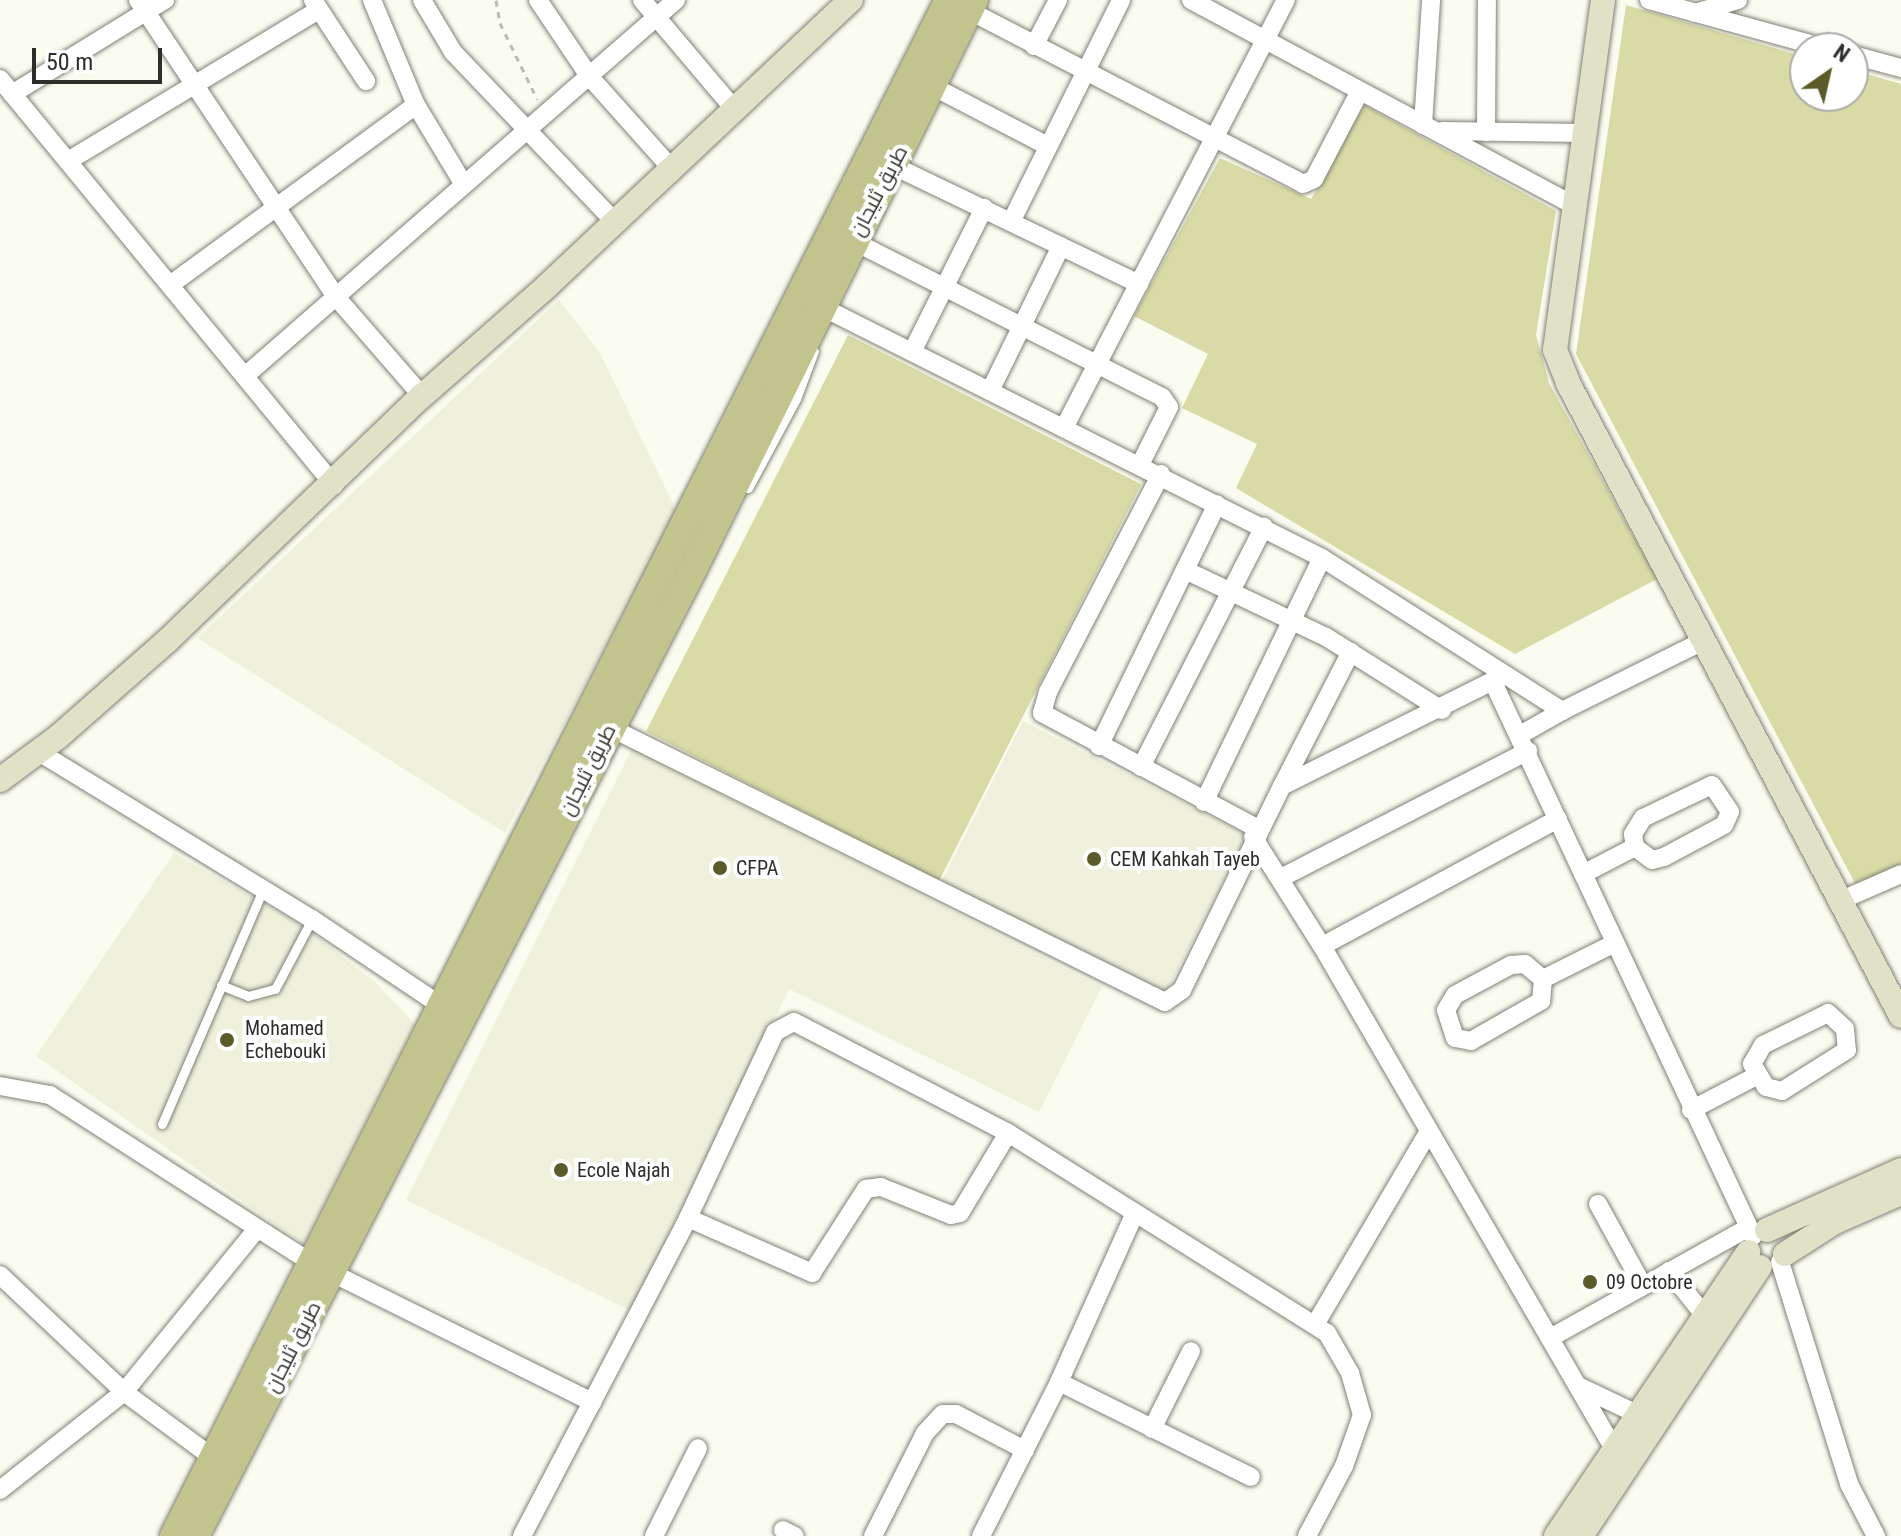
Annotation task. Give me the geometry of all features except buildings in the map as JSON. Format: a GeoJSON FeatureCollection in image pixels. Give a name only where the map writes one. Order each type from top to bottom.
{"type":"FeatureCollection","features":[{"type":"Feature","properties":{"kind":"main road","name":"طريق ثليجان"},"geometry":{"type":"LineString","coordinates":[[811,309],[853,241],[934,87],[964,3]]}},
{"type":"Feature","properties":{"kind":"main road","name":"طريق ثليجان"},"geometry":{"type":"LineString","coordinates":[[454,1014],[964,3]]}},
{"type":"Feature","properties":{"kind":"main road","name":"طريق ثليجان"},"geometry":{"type":"LineString","coordinates":[[174,1536],[212,1457],[321,1268],[609,727],[682,563]]}},
{"type":"Feature","properties":{"kind":"main road","name":"طريق ثليجان"},"geometry":{"type":"LineString","coordinates":[[195,1536],[321,1268]]}},
{"type":"Feature","properties":{"kind":"street"},"geometry":{"type":"LineString","coordinates":[[165,0],[142,6],[4,85],[334,485]]}},
{"type":"Feature","properties":{"kind":"street"},"geometry":{"type":"LineString","coordinates":[[372,0],[416,105],[464,185]]}},
{"type":"Feature","properties":{"kind":"street"},"geometry":{"type":"LineString","coordinates":[[422,0],[453,52],[615,222]]}},
{"type":"Feature","properties":{"kind":"street"},"geometry":{"type":"LineString","coordinates":[[538,0],[589,76],[672,169]]}},
{"type":"Feature","properties":{"kind":"street"},"geometry":{"type":"LineString","coordinates":[[642,0],[735,110]]}},
{"type":"Feature","properties":{"kind":"street"},"geometry":{"type":"LineString","coordinates":[[245,376],[676,0]]}},
{"type":"Feature","properties":{"kind":"street"},"geometry":{"type":"LineString","coordinates":[[0,780],[39,752],[334,485],[422,396],[615,222],[851,0]]}},
{"type":"Feature","properties":{"kind":"street"},"geometry":{"type":"LineString","coordinates":[[1034,46],[1058,0]]}},
{"type":"Feature","properties":{"kind":"street"},"geometry":{"type":"LineString","coordinates":[[1011,222],[1121,0]]}},
{"type":"Feature","properties":{"kind":"street"},"geometry":{"type":"LineString","coordinates":[[1191,0],[1267,38],[1573,205]]}},
{"type":"Feature","properties":{"kind":"street"},"geometry":{"type":"LineString","coordinates":[[1065,426],[1286,0]]}},
{"type":"Feature","properties":{"kind":"street"},"geometry":{"type":"LineString","coordinates":[[1430,128],[1431,0]]}},
{"type":"Feature","properties":{"kind":"street"},"geometry":{"type":"LineString","coordinates":[[1486,132],[1487,0]]}},
{"type":"Feature","properties":{"kind":"street"},"geometry":{"type":"LineString","coordinates":[[1603,0],[1555,350],[1844,899],[1901,1016]]}},
{"type":"Feature","properties":{"kind":"street"},"geometry":{"type":"LineString","coordinates":[[1649,0],[1789,38]]}},
{"type":"Feature","properties":{"kind":"street"},"geometry":{"type":"LineString","coordinates":[[1695,13],[1738,0]]}},
{"type":"Feature","properties":{"kind":"street"},"geometry":{"type":"LineString","coordinates":[[964,3],[1034,46],[1214,139],[1309,182],[1360,91]]}},
{"type":"Feature","properties":{"kind":"street"},"geometry":{"type":"LineString","coordinates":[[68,161],[192,87],[316,5],[366,81]]}},
{"type":"Feature","properties":{"kind":"street"},"geometry":{"type":"LineString","coordinates":[[142,6],[192,87],[336,297],[422,396]]}},
{"type":"Feature","properties":{"kind":"street"},"geometry":{"type":"LineString","coordinates":[[1869,59],[1901,68]]}},
{"type":"Feature","properties":{"kind":"street"},"geometry":{"type":"LineString","coordinates":[[934,87],[1048,146]]}},
{"type":"Feature","properties":{"kind":"street"},"geometry":{"type":"LineString","coordinates":[[170,285],[416,105]]}},
{"type":"Feature","properties":{"kind":"street"},"geometry":{"type":"LineString","coordinates":[[1430,128],[1584,133]]}},
{"type":"Feature","properties":{"kind":"street"},"geometry":{"type":"LineString","coordinates":[[894,166],[1139,284]]}},
{"type":"Feature","properties":{"kind":"street"},"geometry":{"type":"LineString","coordinates":[[913,350],[984,208]]}},
{"type":"Feature","properties":{"kind":"street"},"geometry":{"type":"LineString","coordinates":[[853,241],[1099,362],[1167,402],[1141,463]]}},
{"type":"Feature","properties":{"kind":"street"},"geometry":{"type":"LineString","coordinates":[[991,389],[1061,246]]}},
{"type":"Feature","properties":{"kind":"street"},"geometry":{"type":"LineString","coordinates":[[811,309],[913,350],[1141,463],[1322,558],[1499,678],[1562,711]]}},
{"type":"Feature","properties":{"kind":"street"},"geometry":{"type":"LineString","coordinates":[[1161,474],[1041,707],[1045,719],[1141,767],[1256,833],[1614,1449]]}},
{"type":"Feature","properties":{"kind":"street"},"geometry":{"type":"LineString","coordinates":[[1099,746],[1217,504]]}},
{"type":"Feature","properties":{"kind":"street"},"geometry":{"type":"LineString","coordinates":[[1141,767],[1264,527]]}},
{"type":"Feature","properties":{"kind":"street"},"geometry":{"type":"LineString","coordinates":[[1204,802],[1322,558]]}},
{"type":"Feature","properties":{"kind":"street"},"geometry":{"type":"LineString","coordinates":[[1185,570],[1291,618],[1442,710]]}},
{"type":"Feature","properties":{"kind":"street"},"geometry":{"type":"LineString","coordinates":[[1281,878],[1524,743],[1562,711],[1705,640]]}},
{"type":"Feature","properties":{"kind":"street"},"geometry":{"type":"LineString","coordinates":[[609,727],[1165,1002],[1182,990],[1256,833],[1351,652]]}},
{"type":"Feature","properties":{"kind":"street"},"geometry":{"type":"LineString","coordinates":[[1282,786],[1442,710],[1499,678]]}},
{"type":"Feature","properties":{"kind":"street"},"geometry":{"type":"LineString","coordinates":[[1499,678],[1524,743],[1691,1110],[1763,1247],[1849,1484],[1876,1536]]}},
{"type":"Feature","properties":{"kind":"street"},"geometry":{"type":"LineString","coordinates":[[39,752],[312,919],[454,1014]]}},
{"type":"Feature","properties":{"kind":"street"},"geometry":{"type":"LineString","coordinates":[[1707,786],[1718,788],[1725,799],[1728,819],[1719,828],[1652,860],[1635,847],[1633,834],[1643,818],[1707,786]]}},
{"type":"Feature","properties":{"kind":"street"},"geometry":{"type":"LineString","coordinates":[[1322,946],[1558,819]]}},
{"type":"Feature","properties":{"kind":"street"},"geometry":{"type":"LineString","coordinates":[[1583,874],[1635,847]]}},
{"type":"Feature","properties":{"kind":"street"},"geometry":{"type":"LineString","coordinates":[[1844,899],[1901,874]]}},
{"type":"Feature","properties":{"kind":"street"},"geometry":{"type":"LineString","coordinates":[[1543,979],[1615,943]]}},
{"type":"Feature","properties":{"kind":"street"},"geometry":{"type":"LineString","coordinates":[[1511,965],[1535,968],[1543,979],[1541,1001],[1531,1011],[1471,1041],[1455,1038],[1446,1010],[1455,995],[1511,965]]}},
{"type":"Feature","properties":{"kind":"street"},"geometry":{"type":"LineString","coordinates":[[1828,1013],[1845,1029],[1848,1041],[1842,1054],[1782,1091],[1766,1087],[1756,1076],[1752,1064],[1763,1045],[1828,1013]]}},
{"type":"Feature","properties":{"kind":"street"},"geometry":{"type":"LineString","coordinates":[[522,1536],[688,1218],[775,1032],[786,1023],[794,1022],[1008,1133],[1316,1323],[1339,1350],[1362,1415],[1344,1466],[1307,1536]]}},
{"type":"Feature","properties":{"kind":"street"},"geometry":{"type":"LineString","coordinates":[[1691,1110],[1756,1076]]}},
{"type":"Feature","properties":{"kind":"street"},"geometry":{"type":"LineString","coordinates":[[0,1086],[50,1095],[321,1268],[592,1402]]}},
{"type":"Feature","properties":{"kind":"street"},"geometry":{"type":"LineString","coordinates":[[1316,1323],[1429,1131]]}},
{"type":"Feature","properties":{"kind":"street"},"geometry":{"type":"LineString","coordinates":[[688,1218],[812,1273],[866,1189],[881,1187],[951,1215],[964,1210],[1008,1133]]}},
{"type":"Feature","properties":{"kind":"street"},"geometry":{"type":"LineString","coordinates":[[1556,1536],[1705,1316],[1763,1247],[1901,1170]]}},
{"type":"Feature","properties":{"kind":"street"},"geometry":{"type":"LineString","coordinates":[[1550,1338],[1669,1271],[1763,1247],[1835,1222],[1901,1193]]}},
{"type":"Feature","properties":{"kind":"street"},"geometry":{"type":"LineString","coordinates":[[1598,1204],[1642,1284]]}},
{"type":"Feature","properties":{"kind":"street"},"geometry":{"type":"LineString","coordinates":[[981,1536],[1059,1382],[1135,1213]]}},
{"type":"Feature","properties":{"kind":"street"},"geometry":{"type":"LineString","coordinates":[[0,1490],[124,1392],[257,1229]]}},
{"type":"Feature","properties":{"kind":"street"},"geometry":{"type":"LineString","coordinates":[[1581,1536],[1763,1247]]}},
{"type":"Feature","properties":{"kind":"street"},"geometry":{"type":"LineString","coordinates":[[1669,1271],[1705,1316]]}},
{"type":"Feature","properties":{"kind":"street"},"geometry":{"type":"LineString","coordinates":[[0,1275],[124,1392],[212,1457]]}},
{"type":"Feature","properties":{"kind":"street"},"geometry":{"type":"LineString","coordinates":[[1152,1429],[1191,1351]]}},
{"type":"Feature","properties":{"kind":"street"},"geometry":{"type":"LineString","coordinates":[[1059,1382],[1251,1477]]}},
{"type":"Feature","properties":{"kind":"street"},"geometry":{"type":"LineString","coordinates":[[1578,1386],[1637,1414]]}},
{"type":"Feature","properties":{"kind":"street"},"geometry":{"type":"LineString","coordinates":[[873,1536],[925,1433],[943,1414],[956,1414],[1025,1450]]}},
{"type":"Feature","properties":{"kind":"street"},"geometry":{"type":"LineString","coordinates":[[654,1536],[698,1448]]}},
{"type":"Feature","properties":{"kind":"lane"},"geometry":{"type":"LineString","coordinates":[[162,1124],[263,890]]}},
{"type":"Feature","properties":{"kind":"lane"},"geometry":{"type":"LineString","coordinates":[[221,985],[248,996],[275,989],[312,919]]}},
{"type":"Feature","properties":{"kind":"path"},"geometry":{"type":"LineString","coordinates":[[496,0],[500,23],[544,115]]}},
{"type":"Feature","properties":{"kind":"shaded area"},"geometry":{"type":"Polygon","coordinates":[[[559,300],[600,353],[677,512],[505,833],[197,638],[559,300]]]}},
{"type":"Feature","properties":{"kind":"shaded area","name":"CEM Kahkah Tayeb"},"geometry":{"type":"Polygon","coordinates":[[[1023,721],[1247,835],[1165,995],[941,881],[1023,721]]]}},
{"type":"Feature","properties":{"kind":"shaded area","name":"CFPA"},"geometry":{"type":"Polygon","coordinates":[[[632,749],[1102,987],[1039,1112],[789,989],[631,1311],[406,1200],[632,749]]]}},
{"type":"Feature","properties":{"kind":"shaded area","name":"Mohamed Echebouki"},"geometry":{"type":"Polygon","coordinates":[[[174,853],[302,925],[375,982],[415,1024],[303,1244],[36,1056],[174,853]]]}},
{"type":"Feature","properties":{"kind":"green space"},"geometry":{"type":"Polygon","coordinates":[[[1626,5],[1789,52],[1789,112],[1869,112],[1869,75],[1901,84],[1901,870],[1858,889],[1576,354],[1626,5]]]}},
{"type":"Feature","properties":{"kind":"green space"},"geometry":{"type":"Polygon","coordinates":[[[1364,105],[1556,211],[1536,335],[1549,383],[1657,579],[1515,654],[1236,488],[1257,444],[1182,408],[1208,354],[1134,316],[1220,158],[1311,199],[1364,105]]]}},
{"type":"Feature","properties":{"kind":"green space"},"geometry":{"type":"Polygon","coordinates":[[[848,335],[1141,484],[939,881],[646,731],[848,335]]]}},
{"type":"Feature","properties":{"kind":"place","name":"CEM Kahkah Tayeb"},"geometry":{"type":"Point","coordinates":[1094,859]}},
{"type":"Feature","properties":{"kind":"place","name":"CFPA"},"geometry":{"type":"Point","coordinates":[720,868]}},
{"type":"Feature","properties":{"kind":"place","name":"Mohamed Echebouki"},"geometry":{"type":"Point","coordinates":[227,1040]}},
{"type":"Feature","properties":{"kind":"place","name":"Ecole Najah"},"geometry":{"type":"Point","coordinates":[561,1170]}},
{"type":"Feature","properties":{"kind":"place","name":"09 Octobre"},"geometry":{"type":"Point","coordinates":[1590,1282]}}]}
